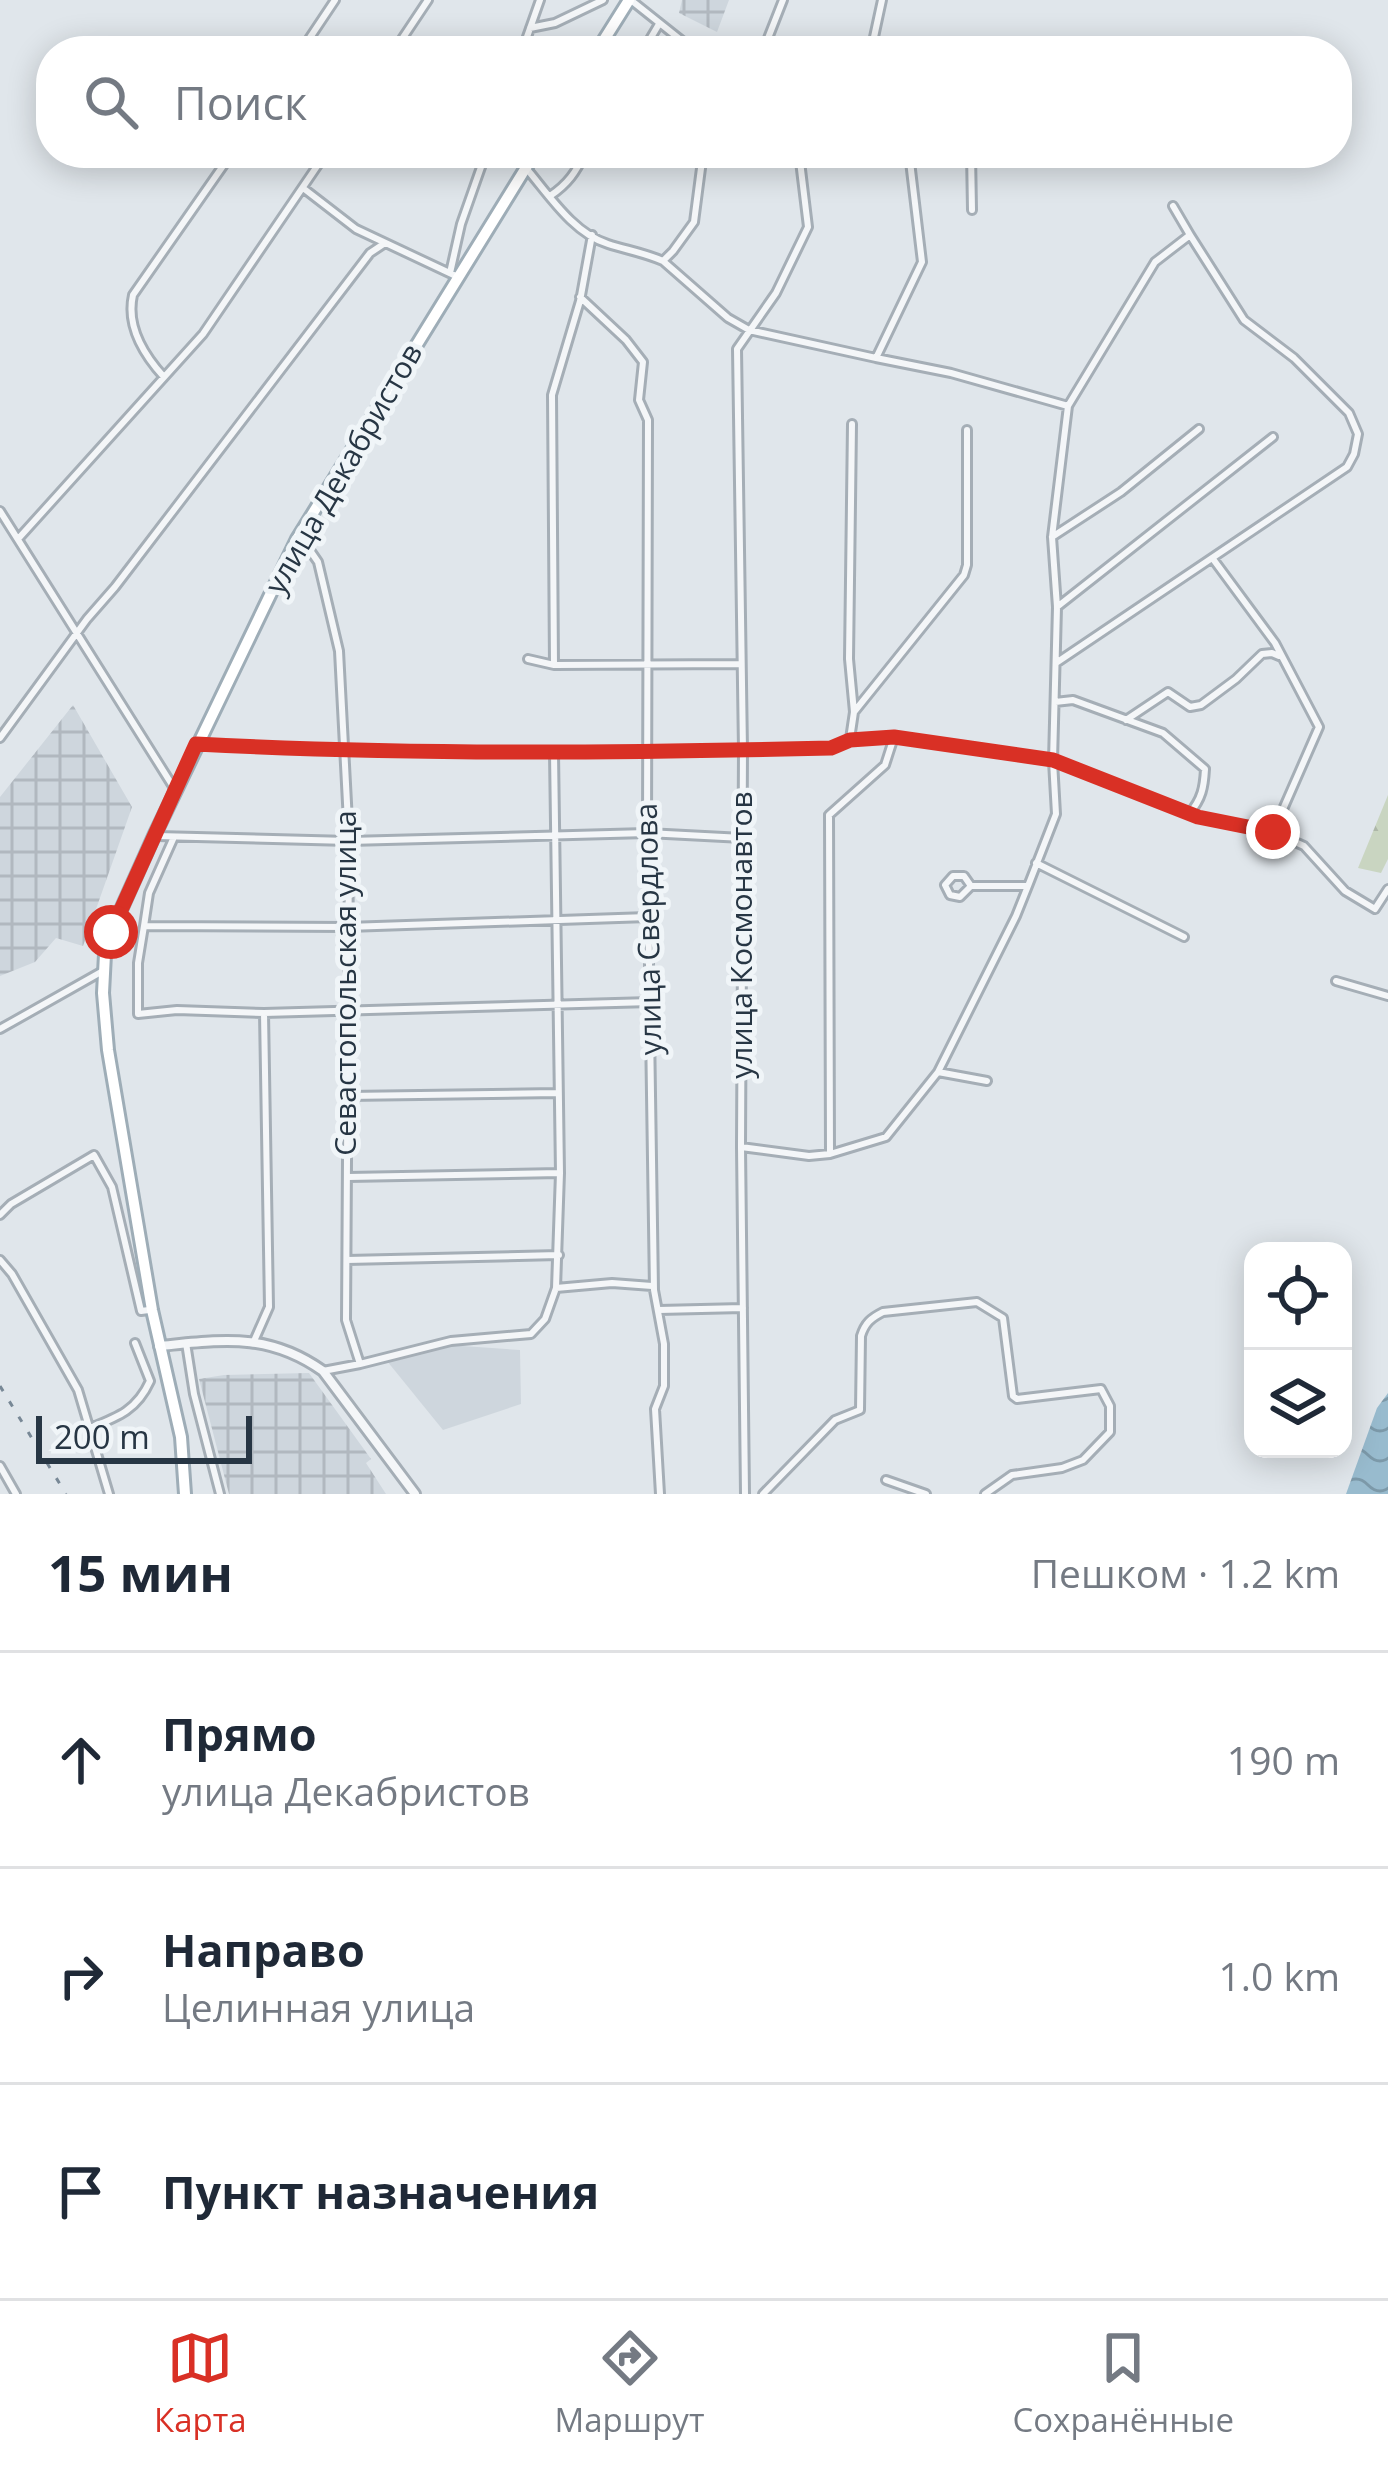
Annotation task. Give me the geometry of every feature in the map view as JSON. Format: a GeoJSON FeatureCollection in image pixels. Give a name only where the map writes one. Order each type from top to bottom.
{"type":"FeatureCollection","features":[{"type":"Feature","properties":{"kind":"main road"},"geometry":{"type":"LineString","coordinates":[[607,36],[630,0]]}},
{"type":"Feature","properties":{"kind":"main road","name":"улица Декабристов"},"geometry":{"type":"LineString","coordinates":[[185,1494],[181,1437],[152,1310],[108,1050],[103,993],[111,932],[297,539],[454,275],[525,168]]}},
{"type":"Feature","properties":{"kind":"street"},"geometry":{"type":"LineString","coordinates":[[311,36],[335,0]]}},
{"type":"Feature","properties":{"kind":"street"},"geometry":{"type":"LineString","coordinates":[[404,36],[428,0]]}},
{"type":"Feature","properties":{"kind":"street"},"geometry":{"type":"LineString","coordinates":[[527,36],[540,0]]}},
{"type":"Feature","properties":{"kind":"street"},"geometry":{"type":"LineString","coordinates":[[530,28],[555,23],[603,0]]}},
{"type":"Feature","properties":{"kind":"street"},"geometry":{"type":"LineString","coordinates":[[630,0],[675,36]]}},
{"type":"Feature","properties":{"kind":"street"},"geometry":{"type":"LineString","coordinates":[[769,36],[783,0]]}},
{"type":"Feature","properties":{"kind":"street"},"geometry":{"type":"LineString","coordinates":[[874,36],[882,0]]}},
{"type":"Feature","properties":{"kind":"street"},"geometry":{"type":"LineString","coordinates":[[652,36],[659,24]]}},
{"type":"Feature","properties":{"kind":"street"},"geometry":{"type":"LineString","coordinates":[[164,377],[142,352],[131,314],[133,295],[222,168]]}},
{"type":"Feature","properties":{"kind":"street"},"geometry":{"type":"LineString","coordinates":[[17,538],[203,334],[316,168]]}},
{"type":"Feature","properties":{"kind":"street"},"geometry":{"type":"LineString","coordinates":[[303,188],[356,229],[454,275],[461,224],[481,168]]}},
{"type":"Feature","properties":{"kind":"street"},"geometry":{"type":"LineString","coordinates":[[527,168],[576,226],[604,244],[663,260],[728,319],[749,330],[951,374],[1068,406]]}},
{"type":"Feature","properties":{"kind":"street"},"geometry":{"type":"LineString","coordinates":[[550,196],[564,187],[578,168]]}},
{"type":"Feature","properties":{"kind":"street"},"geometry":{"type":"LineString","coordinates":[[663,260],[694,222],[701,168]]}},
{"type":"Feature","properties":{"kind":"street","name":"улица Космонавтов"},"geometry":{"type":"LineString","coordinates":[[745,1494],[743,750],[736,350],[776,292],[808,227],[802,168]]}},
{"type":"Feature","properties":{"kind":"street"},"geometry":{"type":"LineString","coordinates":[[876,358],[922,262],[912,168]]}},
{"type":"Feature","properties":{"kind":"street"},"geometry":{"type":"LineString","coordinates":[[971,168],[972,210]]}},
{"type":"Feature","properties":{"kind":"street"},"geometry":{"type":"LineString","coordinates":[[1056,663],[1348,466],[1358,434],[1349,413],[1294,358],[1244,320],[1173,206]]}},
{"type":"Feature","properties":{"kind":"street"},"geometry":{"type":"LineString","coordinates":[[368,235],[370,253]]}},
{"type":"Feature","properties":{"kind":"street"},"geometry":{"type":"LineString","coordinates":[[554,664],[552,395],[592,235]]}},
{"type":"Feature","properties":{"kind":"street"},"geometry":{"type":"LineString","coordinates":[[741,1147],[809,1156],[886,1137],[938,1072],[1016,916],[1056,814],[1057,607],[1052,538],[1068,406],[1155,262],[1190,235]]}},
{"type":"Feature","properties":{"kind":"street"},"geometry":{"type":"LineString","coordinates":[[0,738],[370,253],[385,243]]}},
{"type":"Feature","properties":{"kind":"street","name":"улица Свердлова"},"geometry":{"type":"LineString","coordinates":[[580,297],[643,362],[639,400],[648,420],[647,833],[654,1286],[664,1344],[664,1386],[656,1409],[660,1494]]}},
{"type":"Feature","properties":{"kind":"street"},"geometry":{"type":"LineString","coordinates":[[850,740],[854,712],[849,659],[852,424]]}},
{"type":"Feature","properties":{"kind":"street"},"geometry":{"type":"LineString","coordinates":[[1052,538],[1121,492],[1199,429]]}},
{"type":"Feature","properties":{"kind":"street"},"geometry":{"type":"LineString","coordinates":[[854,712],[964,575],[967,430]]}},
{"type":"Feature","properties":{"kind":"street"},"geometry":{"type":"LineString","coordinates":[[1057,607],[1273,437]]}},
{"type":"Feature","properties":{"kind":"street"},"geometry":{"type":"LineString","coordinates":[[0,512],[176,790]]}},
{"type":"Feature","properties":{"kind":"street","name":"Севастопольская улица"},"geometry":{"type":"LineString","coordinates":[[297,539],[318,562],[339,651],[349,842],[346,1320],[360,1364]]}},
{"type":"Feature","properties":{"kind":"street"},"geometry":{"type":"LineString","coordinates":[[1213,559],[1275,643],[1319,728],[1273,832]]}},
{"type":"Feature","properties":{"kind":"street"},"geometry":{"type":"LineString","coordinates":[[1126,720],[1168,692],[1190,707],[1202,705],[1262,655],[1282,658]]}},
{"type":"Feature","properties":{"kind":"street"},"geometry":{"type":"LineString","coordinates":[[527,659],[554,664],[741,664]]}},
{"type":"Feature","properties":{"kind":"street"},"geometry":{"type":"LineString","coordinates":[[1055,702],[1073,700],[1163,733],[1205,769],[1204,789],[1189,814]]}},
{"type":"Feature","properties":{"kind":"street"},"geometry":{"type":"LineString","coordinates":[[196,744],[342,751],[648,753],[831,748],[850,740],[894,737],[1053,760],[1189,814],[1273,832],[1304,846],[1345,890],[1375,909],[1388,889]]}},
{"type":"Feature","properties":{"kind":"street"},"geometry":{"type":"LineString","coordinates":[[830,1154],[829,815],[885,765],[894,737]]}},
{"type":"Feature","properties":{"kind":"street"},"geometry":{"type":"LineString","coordinates":[[323,1371],[451,1341],[531,1334],[545,1319],[556,1288],[559,1255],[554,753]]}},
{"type":"Feature","properties":{"kind":"street"},"geometry":{"type":"LineString","coordinates":[[154,836],[349,842],[647,833],[743,838]]}},
{"type":"Feature","properties":{"kind":"street"},"geometry":{"type":"LineString","coordinates":[[174,837],[149,893],[138,963],[138,1014],[651,1002]]}},
{"type":"Feature","properties":{"kind":"street"},"geometry":{"type":"LineString","coordinates":[[1036,863],[1184,937]]}},
{"type":"Feature","properties":{"kind":"street"},"geometry":{"type":"LineString","coordinates":[[970,886],[1028,886]]}},
{"type":"Feature","properties":{"kind":"street"},"geometry":{"type":"LineString","coordinates":[[144,926],[347,927],[648,917]]}},
{"type":"Feature","properties":{"kind":"street"},"geometry":{"type":"LineString","coordinates":[[0,1029],[104,970]]}},
{"type":"Feature","properties":{"kind":"street"},"geometry":{"type":"LineString","coordinates":[[1336,982],[1388,996]]}},
{"type":"Feature","properties":{"kind":"street"},"geometry":{"type":"LineString","coordinates":[[254,1341],[269,1306],[264,1013]]}},
{"type":"Feature","properties":{"kind":"street"},"geometry":{"type":"LineString","coordinates":[[938,1072],[986,1082]]}},
{"type":"Feature","properties":{"kind":"street"},"geometry":{"type":"LineString","coordinates":[[347,1096],[557,1093]]}},
{"type":"Feature","properties":{"kind":"street"},"geometry":{"type":"LineString","coordinates":[[0,1215],[94,1155],[112,1187],[141,1311],[152,1310]]}},
{"type":"Feature","properties":{"kind":"street"},"geometry":{"type":"LineString","coordinates":[[347,1178],[560,1173]]}},
{"type":"Feature","properties":{"kind":"street"},"geometry":{"type":"LineString","coordinates":[[346,1260],[559,1255]]}},
{"type":"Feature","properties":{"kind":"street"},"geometry":{"type":"LineString","coordinates":[[0,1260],[78,1390],[109,1494]]}},
{"type":"Feature","properties":{"kind":"street"},"geometry":{"type":"LineString","coordinates":[[556,1288],[612,1283],[654,1286]]}},
{"type":"Feature","properties":{"kind":"street"},"geometry":{"type":"LineString","coordinates":[[763,1494],[835,1420],[860,1410],[861,1336],[872,1317],[977,1302],[1003,1318],[1017,1400],[1101,1389],[1110,1406],[1110,1432],[1083,1460],[1012,1475],[985,1494]]}},
{"type":"Feature","properties":{"kind":"street"},"geometry":{"type":"LineString","coordinates":[[659,1310],[743,1308]]}},
{"type":"Feature","properties":{"kind":"street"},"geometry":{"type":"LineString","coordinates":[[159,1346],[254,1341],[287,1348],[323,1371],[415,1494]]}},
{"type":"Feature","properties":{"kind":"street"},"geometry":{"type":"LineString","coordinates":[[90,1428],[122,1416],[145,1392],[150,1381],[135,1343]]}},
{"type":"Feature","properties":{"kind":"street"},"geometry":{"type":"LineString","coordinates":[[186,1343],[220,1494]]}},
{"type":"Feature","properties":{"kind":"street"},"geometry":{"type":"LineString","coordinates":[[0,1466],[16,1494]]}},
{"type":"Feature","properties":{"kind":"street"},"geometry":{"type":"LineString","coordinates":[[886,1480],[926,1494]]}},
{"type":"Feature","properties":{"kind":"shaded area"},"geometry":{"type":"Polygon","coordinates":[[[682,0],[729,0],[717,32],[679,13],[682,0]]]}},
{"type":"Feature","properties":{"kind":"shaded area"},"geometry":{"type":"Polygon","coordinates":[[[73,705],[132,807],[83,946],[56,938],[35,962],[0,976],[0,797],[73,705]]]}},
{"type":"Feature","properties":{"kind":"shaded area"},"geometry":{"type":"Polygon","coordinates":[[[448,1345],[520,1350],[521,1404],[443,1430],[387,1361],[448,1345]]]}},
{"type":"Feature","properties":{"kind":"shaded area"},"geometry":{"type":"Polygon","coordinates":[[[309,1373],[371,1459],[366,1463],[386,1494],[229,1494],[199,1379],[309,1373]]]}},
{"type":"Feature","properties":{"kind":"green space"},"geometry":{"type":"Polygon","coordinates":[[[1388,795],[1388,859],[1381,873],[1358,868],[1388,795]]]}},
{"type":"Feature","properties":{"kind":"water"},"geometry":{"type":"Polygon","coordinates":[[[1388,1393],[1388,1494],[1346,1494],[1377,1408],[1388,1393]]]}},
{"type":"Feature","properties":{"kind":"railway"},"geometry":{"type":"LineString","coordinates":[[0,1386],[66,1494]]}},
{"type":"Feature","properties":{"kind":"route"},"geometry":{"type":"LineString","coordinates":[[111,932],[196,744],[342,751],[648,753],[831,748],[850,740],[894,737],[1053,760],[1198,817],[1273,832]]}}]}
